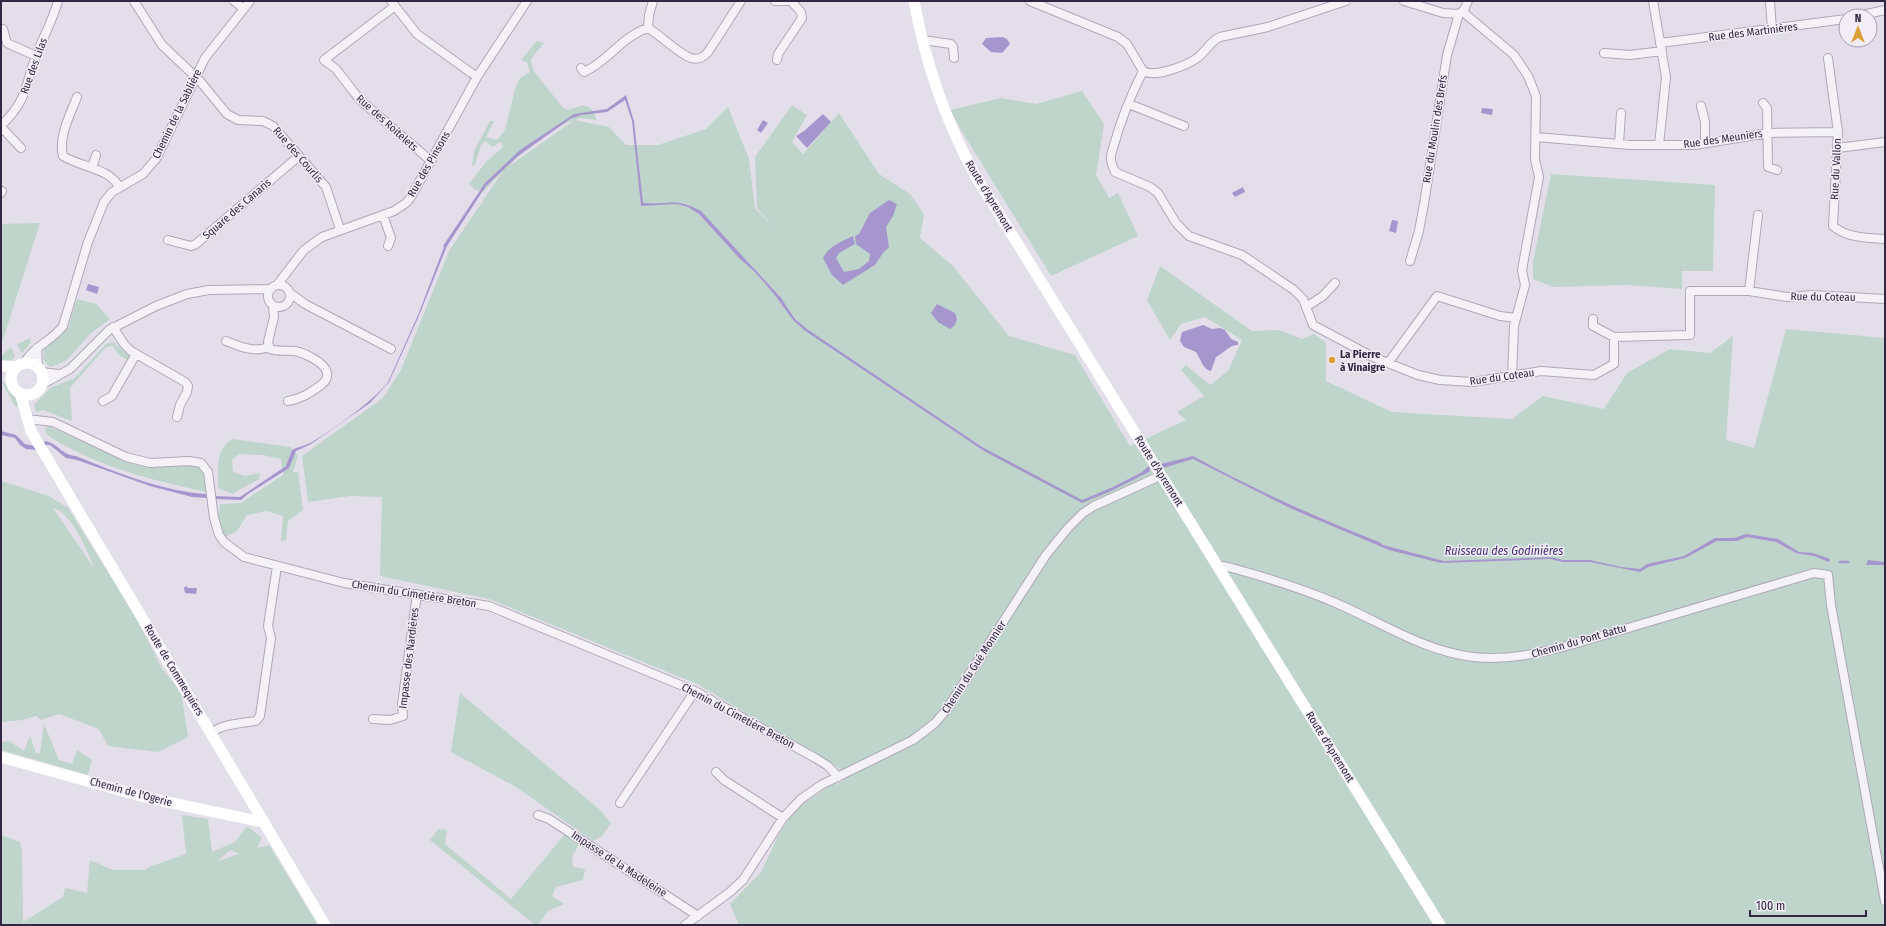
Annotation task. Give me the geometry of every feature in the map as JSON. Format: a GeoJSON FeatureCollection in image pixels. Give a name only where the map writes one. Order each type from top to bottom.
{"type":"FeatureCollection","features":[{"type":"Feature","properties":{"kind":"street","name":"Rue des Lilas"},"geometry":{"type":"LineString","coordinates":[[1,127],[16,110],[23,99],[36,56],[55,13],[58,1]]}},
{"type":"Feature","properties":{"kind":"street","name":"Rue des Courlis"},"geometry":{"type":"LineString","coordinates":[[134,1],[162,45],[196,77],[232,118],[244,121],[269,122],[326,187],[340,229]]}},
{"type":"Feature","properties":{"kind":"street"},"geometry":{"type":"LineString","coordinates":[[234,1],[244,9]]}},
{"type":"Feature","properties":{"kind":"street","name":"Chemin de la Sablière"},"geometry":{"type":"LineString","coordinates":[[20,365],[32,351],[55,335],[63,326],[97,217],[108,197],[119,187],[143,174],[156,159],[196,77],[212,48],[250,1]]}},
{"type":"Feature","properties":{"kind":"street","name":"Rue des Pinsons"},"geometry":{"type":"LineString","coordinates":[[274,287],[285,276],[304,250],[322,237],[340,229],[394,211],[406,203],[477,77],[527,1]]}},
{"type":"Feature","properties":{"kind":"street"},"geometry":{"type":"LineString","coordinates":[[648,28],[652,1]]}},
{"type":"Feature","properties":{"kind":"street"},"geometry":{"type":"LineString","coordinates":[[648,28],[691,58],[701,58],[708,52],[741,1]]}},
{"type":"Feature","properties":{"kind":"street"},"geometry":{"type":"LineString","coordinates":[[775,1],[787,1]]}},
{"type":"Feature","properties":{"kind":"street"},"geometry":{"type":"LineString","coordinates":[[777,60],[778,54],[802,18],[801,12],[791,1]]}},
{"type":"Feature","properties":{"kind":"street","name":"Route d'Apremont"},"geometry":{"type":"LineString","coordinates":[[914,1],[923,40],[951,126],[967,161],[1440,925]]}},
{"type":"Feature","properties":{"kind":"street"},"geometry":{"type":"LineString","coordinates":[[1030,1],[1118,38],[1127,44],[1143,71],[1152,74],[1178,67],[1197,58],[1213,40],[1220,37],[1268,27],[1346,1]]}},
{"type":"Feature","properties":{"kind":"street"},"geometry":{"type":"LineString","coordinates":[[1404,1],[1443,13],[1461,13],[1514,55],[1523,67],[1536,96],[1536,137],[1534,159],[1539,177],[1522,270],[1525,285],[1516,318],[1512,377]]}},
{"type":"Feature","properties":{"kind":"street","name":"Rue du Moulin des Brefs"},"geometry":{"type":"LineString","coordinates":[[1410,261],[1419,231],[1424,204],[1447,55],[1461,13],[1468,1]]}},
{"type":"Feature","properties":{"kind":"street"},"geometry":{"type":"LineString","coordinates":[[1653,1],[1666,77],[1659,145]]}},
{"type":"Feature","properties":{"kind":"street"},"geometry":{"type":"LineString","coordinates":[[1770,1],[1772,30]]}},
{"type":"Feature","properties":{"kind":"street"},"geometry":{"type":"LineString","coordinates":[[393,4],[417,34],[477,77]]}},
{"type":"Feature","properties":{"kind":"street","name":"Rue des Roitelets"},"geometry":{"type":"LineString","coordinates":[[393,4],[324,60],[336,69],[360,100],[431,161]]}},
{"type":"Feature","properties":{"kind":"street","name":"Rue des Martinières"},"geometry":{"type":"LineString","coordinates":[[1604,54],[1630,54],[1661,47],[1838,20]]}},
{"type":"Feature","properties":{"kind":"street"},"geometry":{"type":"LineString","coordinates":[[581,68],[584,72],[597,66],[626,39],[648,28]]}},
{"type":"Feature","properties":{"kind":"street"},"geometry":{"type":"LineString","coordinates":[[3,29],[6,43],[36,56]]}},
{"type":"Feature","properties":{"kind":"street"},"geometry":{"type":"LineString","coordinates":[[923,40],[951,44],[953,47],[954,58]]}},
{"type":"Feature","properties":{"kind":"street","name":"Rue du Vallon"},"geometry":{"type":"LineString","coordinates":[[1828,58],[1838,132],[1833,226],[1840,233],[1866,238],[1885,239]]}},
{"type":"Feature","properties":{"kind":"street"},"geometry":{"type":"LineString","coordinates":[[1143,71],[1124,113],[1110,160],[1115,172],[1150,187],[1158,193],[1176,223],[1189,236],[1242,255],[1294,290],[1303,299],[1306,307],[1323,296],[1335,284]]}},
{"type":"Feature","properties":{"kind":"street"},"geometry":{"type":"LineString","coordinates":[[78,97],[66,125],[61,148],[63,156],[114,178],[119,187]]}},
{"type":"Feature","properties":{"kind":"street"},"geometry":{"type":"LineString","coordinates":[[1763,103],[1767,108],[1768,167],[1777,170]]}},
{"type":"Feature","properties":{"kind":"street"},"geometry":{"type":"LineString","coordinates":[[1129,104],[1184,126]]}},
{"type":"Feature","properties":{"kind":"street"},"geometry":{"type":"LineString","coordinates":[[1701,106],[1705,122],[1705,143]]}},
{"type":"Feature","properties":{"kind":"street"},"geometry":{"type":"LineString","coordinates":[[1619,144],[1621,113]]}},
{"type":"Feature","properties":{"kind":"street"},"geometry":{"type":"LineString","coordinates":[[1,127],[21,148]]}},
{"type":"Feature","properties":{"kind":"street","name":"Rue des Meuniers"},"geometry":{"type":"LineString","coordinates":[[1536,137],[1619,144],[1695,145],[1768,133],[1838,132]]}},
{"type":"Feature","properties":{"kind":"street"},"geometry":{"type":"LineString","coordinates":[[1838,148],[1885,142]]}},
{"type":"Feature","properties":{"kind":"street"},"geometry":{"type":"LineString","coordinates":[[92,168],[96,155]]}},
{"type":"Feature","properties":{"kind":"street","name":"Square des Canaris"},"geometry":{"type":"LineString","coordinates":[[168,240],[191,246],[196,244],[299,156]]}},
{"type":"Feature","properties":{"kind":"street"},"geometry":{"type":"LineString","coordinates":[[383,215],[391,238],[388,246]]}},
{"type":"Feature","properties":{"kind":"street"},"geometry":{"type":"LineString","coordinates":[[1749,291],[1758,215]]}},
{"type":"Feature","properties":{"kind":"street"},"geometry":{"type":"LineString","coordinates":[[285,276],[289,302]]}},
{"type":"Feature","properties":{"kind":"street"},"geometry":{"type":"LineString","coordinates":[[274,287],[270,302],[274,317]]}},
{"type":"Feature","properties":{"kind":"street"},"geometry":{"type":"LineString","coordinates":[[27,417],[34,394],[43,384],[70,369],[104,334],[114,327],[156,306],[187,294],[221,289],[254,290],[274,287],[288,290],[305,304],[391,349]]}},
{"type":"Feature","properties":{"kind":"street"},"geometry":{"type":"LineString","coordinates":[[254,290],[270,302],[281,307]]}},
{"type":"Feature","properties":{"kind":"street","name":"Rue du Coteau"},"geometry":{"type":"LineString","coordinates":[[1592,319],[1592,326],[1614,337],[1690,335],[1690,292],[1749,291],[1786,297],[1813,295],[1885,299]]}},
{"type":"Feature","properties":{"kind":"street"},"geometry":{"type":"LineString","coordinates":[[1388,363],[1437,296],[1500,316],[1516,318]]}},
{"type":"Feature","properties":{"kind":"street"},"geometry":{"type":"LineString","coordinates":[[288,401],[304,397],[323,384],[327,377],[326,370],[321,364],[301,353],[275,350],[269,346],[268,340],[274,317],[281,307],[289,302],[305,304]]}},
{"type":"Feature","properties":{"kind":"street","name":"Rue du Coteau"},"geometry":{"type":"LineString","coordinates":[[1306,307],[1313,325],[1323,331],[1388,363],[1418,375],[1440,380],[1473,382],[1512,377],[1541,371],[1594,374],[1614,364],[1614,337]]}},
{"type":"Feature","properties":{"kind":"street"},"geometry":{"type":"LineString","coordinates":[[114,327],[124,344],[136,354],[188,386],[188,392],[180,405],[177,417]]}},
{"type":"Feature","properties":{"kind":"street"},"geometry":{"type":"LineString","coordinates":[[226,341],[237,346],[262,350],[269,346]]}},
{"type":"Feature","properties":{"kind":"street"},"geometry":{"type":"LineString","coordinates":[[37,348],[43,384]]}},
{"type":"Feature","properties":{"kind":"street"},"geometry":{"type":"LineString","coordinates":[[103,401],[112,396],[136,354]]}},
{"type":"Feature","properties":{"kind":"street"},"geometry":{"type":"LineString","coordinates":[[1,366],[20,365],[29,362],[40,369],[59,374]]}},
{"type":"Feature","properties":{"kind":"street"},"geometry":{"type":"LineString","coordinates":[[12,384],[11,375],[20,365]]}},
{"type":"Feature","properties":{"kind":"street"},"geometry":{"type":"LineString","coordinates":[[1,378],[12,384],[20,393],[24,395],[34,394]]}},
{"type":"Feature","properties":{"kind":"street","name":"Route de Commequiers"},"geometry":{"type":"LineString","coordinates":[[20,393],[27,417],[42,450],[324,925]]}},
{"type":"Feature","properties":{"kind":"street","name":"Chemin du Cimetière Breton"},"geometry":{"type":"LineString","coordinates":[[27,417],[53,422],[126,457],[150,463],[189,461],[201,463],[208,472],[215,522],[224,542],[244,557],[344,583],[489,606],[695,691],[817,759],[828,766],[838,778]]}},
{"type":"Feature","properties":{"kind":"street","name":"Chemin du Gué Monnier"},"geometry":{"type":"LineString","coordinates":[[686,925],[730,892],[743,880],[783,818],[809,792],[913,740],[936,723],[948,709],[1046,555],[1068,528],[1094,506],[1162,475]]}},
{"type":"Feature","properties":{"kind":"street"},"geometry":{"type":"LineString","coordinates":[[211,733],[215,729],[238,723],[256,721],[260,716],[271,638],[268,626],[277,566]]}},
{"type":"Feature","properties":{"kind":"street","name":"Chemin du Pont Battu"},"geometry":{"type":"LineString","coordinates":[[1219,568],[1223,566],[1232,568],[1311,593],[1412,639],[1439,649],[1474,657],[1510,658],[1567,646],[1814,573],[1828,575],[1832,605],[1885,901]]}},
{"type":"Feature","properties":{"kind":"street","name":"Impasse des Nardières"},"geometry":{"type":"LineString","coordinates":[[373,719],[390,720],[403,716],[402,704],[417,594]]}},
{"type":"Feature","properties":{"kind":"street"},"geometry":{"type":"LineString","coordinates":[[620,803],[695,691]]}},
{"type":"Feature","properties":{"kind":"street","name":"Chemin de l'Ogerie"},"geometry":{"type":"LineString","coordinates":[[1,757],[148,798],[258,821],[263,820]]}},
{"type":"Feature","properties":{"kind":"street"},"geometry":{"type":"LineString","coordinates":[[716,772],[724,780],[783,818]]}},
{"type":"Feature","properties":{"kind":"street","name":"Impasse de la Madeleine"},"geometry":{"type":"LineString","coordinates":[[538,816],[549,819],[698,916]]}},
{"type":"Feature","properties":{"kind":"green space"},"geometry":{"type":"Polygon","coordinates":[[[537,41],[544,43],[531,59],[533,70],[563,108],[568,110],[584,105],[592,109],[597,120],[580,118],[575,120],[609,127],[626,145],[658,145],[706,129],[728,107],[749,159],[755,208],[775,229],[757,208],[755,157],[792,105],[807,115],[792,142],[803,154],[839,113],[879,174],[910,194],[924,214],[920,238],[953,266],[1009,336],[1075,355],[1130,446],[1186,420],[1177,412],[1204,396],[1181,370],[1186,365],[1210,385],[1228,371],[1242,340],[1205,317],[1181,324],[1170,340],[1147,300],[1160,266],[1252,331],[1279,330],[1302,339],[1314,334],[1326,343],[1326,381],[1392,412],[1512,419],[1543,396],[1604,409],[1627,373],[1670,349],[1710,353],[1733,336],[1726,440],[1754,448],[1786,329],[1885,338],[1885,925],[739,925],[730,904],[761,872],[778,836],[795,809],[828,787],[843,781],[839,768],[697,684],[489,599],[380,576],[382,497],[350,496],[308,502],[302,456],[383,398],[401,370],[449,251],[503,171],[483,192],[476,190],[469,184],[486,162],[503,147],[501,142],[492,147],[486,141],[481,145],[475,165],[472,166],[474,151],[490,121],[494,121],[486,137],[497,140],[505,130],[515,89],[520,78],[530,72],[527,62],[521,60],[537,41]],[[573,121],[558,127],[549,133],[530,147],[509,166],[573,121]]]}},
{"type":"Feature","properties":{"kind":"green space"},"geometry":{"type":"Polygon","coordinates":[[[1082,91],[1104,124],[1096,175],[1109,198],[1118,193],[1138,236],[1051,276],[950,110],[1001,98],[1036,104],[1082,91]]]}},
{"type":"Feature","properties":{"kind":"green space"},"geometry":{"type":"Polygon","coordinates":[[[1551,174],[1715,185],[1713,271],[1682,271],[1682,289],[1627,285],[1554,287],[1533,279],[1533,262],[1551,174]]]}},
{"type":"Feature","properties":{"kind":"green space"},"geometry":{"type":"Polygon","coordinates":[[[40,223],[6,330],[1,345],[1,224],[40,223]]]}},
{"type":"Feature","properties":{"kind":"green space"},"geometry":{"type":"Polygon","coordinates":[[[77,299],[96,304],[110,319],[90,334],[67,360],[51,367],[46,364],[44,360],[44,350],[68,328],[77,299]]]}},
{"type":"Feature","properties":{"kind":"green space"},"geometry":{"type":"Polygon","coordinates":[[[30,338],[31,343],[22,353],[17,344],[30,338]]]}},
{"type":"Feature","properties":{"kind":"green space"},"geometry":{"type":"Polygon","coordinates":[[[113,342],[129,356],[127,360],[120,356],[113,346],[106,347],[70,388],[72,421],[43,410],[37,412],[35,409],[35,404],[50,388],[75,378],[106,344],[113,342]]]}},
{"type":"Feature","properties":{"kind":"green space"},"geometry":{"type":"Polygon","coordinates":[[[11,347],[15,356],[12,360],[1,360],[1,356],[11,347]]]}},
{"type":"Feature","properties":{"kind":"green space"},"geometry":{"type":"Polygon","coordinates":[[[1,381],[10,388],[20,407],[15,406],[1,381]]]}},
{"type":"Feature","properties":{"kind":"green space"},"geometry":{"type":"Polygon","coordinates":[[[48,426],[117,457],[147,466],[199,465],[205,471],[208,492],[166,483],[105,464],[65,446],[47,435],[45,430],[48,426]]]}},
{"type":"Feature","properties":{"kind":"green space"},"geometry":{"type":"Polygon","coordinates":[[[233,439],[290,447],[298,456],[293,472],[298,472],[303,510],[288,521],[286,540],[281,541],[283,516],[267,511],[247,515],[237,531],[225,537],[218,518],[220,504],[241,503],[283,475],[281,459],[263,455],[239,454],[232,460],[233,472],[245,476],[260,473],[259,479],[232,494],[218,488],[218,467],[220,454],[227,443],[233,439]]]}},
{"type":"Feature","properties":{"kind":"green space"},"geometry":{"type":"Polygon","coordinates":[[[1,481],[49,496],[68,508],[136,617],[162,669],[181,691],[188,737],[158,752],[108,746],[99,729],[59,714],[41,720],[36,716],[22,720],[1,722],[1,481]],[[53,508],[94,568],[78,533],[60,511],[53,508]]]}},
{"type":"Feature","properties":{"kind":"green space"},"geometry":{"type":"Polygon","coordinates":[[[460,693],[598,808],[611,823],[602,836],[593,841],[516,787],[451,752],[460,693]]]}},
{"type":"Feature","properties":{"kind":"green space"},"geometry":{"type":"Polygon","coordinates":[[[44,724],[59,760],[72,764],[77,750],[92,760],[88,775],[1,750],[1,742],[9,741],[24,751],[30,736],[36,753],[40,753],[44,724]]]}},
{"type":"Feature","properties":{"kind":"green space"},"geometry":{"type":"Polygon","coordinates":[[[182,815],[208,819],[212,852],[235,842],[247,826],[262,838],[257,848],[269,845],[318,925],[1,925],[1,835],[20,842],[22,852],[23,922],[63,897],[65,888],[87,893],[90,860],[113,870],[145,870],[149,867],[186,854],[182,815]],[[230,850],[218,861],[239,854],[230,850]]]}},
{"type":"Feature","properties":{"kind":"green space"},"geometry":{"type":"Polygon","coordinates":[[[438,829],[447,830],[445,844],[511,899],[565,834],[579,844],[572,857],[573,867],[585,869],[583,880],[556,887],[552,896],[564,904],[548,911],[538,925],[535,925],[430,840],[438,829]]]}},
{"type":"Feature","properties":{"kind":"shaded area"},"geometry":{"type":"Polygon","coordinates":[[[1003,37],[1007,39],[1010,44],[1002,53],[991,52],[982,44],[986,38],[1003,37]]]}},
{"type":"Feature","properties":{"kind":"shaded area"},"geometry":{"type":"Polygon","coordinates":[[[626,95],[634,121],[643,203],[672,202],[685,204],[701,211],[781,298],[795,319],[807,329],[982,447],[1082,500],[1113,487],[1142,472],[1150,465],[1151,468],[1149,472],[1109,492],[1082,503],[984,451],[804,330],[793,320],[774,294],[755,272],[740,259],[699,214],[688,207],[677,204],[641,206],[632,121],[625,100],[607,112],[581,115],[570,119],[518,156],[486,186],[447,246],[418,318],[389,382],[370,403],[311,444],[296,451],[289,468],[241,500],[214,499],[214,496],[240,497],[286,466],[292,450],[307,445],[331,430],[363,407],[381,390],[388,382],[418,315],[444,247],[443,246],[485,183],[520,150],[574,114],[607,109],[626,95]]]}},
{"type":"Feature","properties":{"kind":"shaded area"},"geometry":{"type":"Polygon","coordinates":[[[1482,108],[1493,109],[1492,115],[1481,113],[1482,108]]]}},
{"type":"Feature","properties":{"kind":"shaded area"},"geometry":{"type":"Polygon","coordinates":[[[823,114],[831,122],[807,148],[796,136],[823,114]]]}},
{"type":"Feature","properties":{"kind":"shaded area"},"geometry":{"type":"Polygon","coordinates":[[[763,120],[768,123],[761,133],[757,130],[763,120]]]}},
{"type":"Feature","properties":{"kind":"shaded area"},"geometry":{"type":"Polygon","coordinates":[[[1243,187],[1245,192],[1235,197],[1232,193],[1243,187]]]}},
{"type":"Feature","properties":{"kind":"shaded area"},"geometry":{"type":"Polygon","coordinates":[[[889,200],[897,204],[893,216],[886,227],[889,247],[875,265],[843,285],[832,275],[823,258],[832,247],[853,236],[855,244],[839,253],[836,258],[844,272],[859,269],[869,261],[870,254],[856,244],[855,236],[859,234],[870,213],[889,200]]]}},
{"type":"Feature","properties":{"kind":"shaded area"},"geometry":{"type":"Polygon","coordinates":[[[1392,220],[1398,221],[1396,233],[1389,231],[1392,220]]]}},
{"type":"Feature","properties":{"kind":"shaded area"},"geometry":{"type":"Polygon","coordinates":[[[88,284],[99,287],[97,294],[86,290],[88,284]]]}},
{"type":"Feature","properties":{"kind":"shaded area"},"geometry":{"type":"Polygon","coordinates":[[[937,304],[955,313],[957,319],[955,325],[950,329],[938,322],[931,313],[937,304]]]}},
{"type":"Feature","properties":{"kind":"shaded area"},"geometry":{"type":"Polygon","coordinates":[[[1203,325],[1212,329],[1220,328],[1225,330],[1231,339],[1238,342],[1238,345],[1229,348],[1216,357],[1211,371],[1204,366],[1196,352],[1184,347],[1180,341],[1182,332],[1203,325]]]}},
{"type":"Feature","properties":{"kind":"shaded area"},"geometry":{"type":"Polygon","coordinates":[[[1,431],[16,435],[25,444],[35,446],[37,450],[26,449],[20,445],[15,438],[1,435],[1,431]]]}},
{"type":"Feature","properties":{"kind":"shaded area"},"geometry":{"type":"Polygon","coordinates":[[[46,441],[54,444],[67,454],[76,456],[124,475],[174,489],[207,494],[207,498],[192,497],[150,486],[77,460],[66,458],[50,445],[44,445],[43,442],[46,441]]]}},
{"type":"Feature","properties":{"kind":"shaded area"},"geometry":{"type":"Polygon","coordinates":[[[1193,456],[1284,502],[1383,545],[1444,561],[1551,557],[1563,560],[1590,560],[1621,567],[1640,569],[1647,564],[1684,556],[1715,538],[1734,538],[1746,534],[1778,539],[1799,552],[1813,553],[1830,559],[1829,562],[1814,556],[1796,553],[1776,542],[1747,537],[1737,541],[1717,541],[1685,558],[1648,567],[1640,572],[1590,562],[1563,562],[1550,559],[1441,563],[1389,550],[1292,509],[1193,459],[1163,468],[1161,464],[1193,456]]]}},
{"type":"Feature","properties":{"kind":"shaded area"},"geometry":{"type":"Polygon","coordinates":[[[1868,560],[1885,562],[1885,565],[1866,565],[1868,560]]]}},
{"type":"Feature","properties":{"kind":"shaded area"},"geometry":{"type":"Polygon","coordinates":[[[186,586],[188,588],[197,588],[196,594],[185,593],[184,588],[186,586]]]}},
{"type":"Feature","properties":{"kind":"waterway","name":"Ruisseau des Godinières"},"geometry":{"type":"LineString","coordinates":[[1840,562],[1848,562]]}},
{"type":"Feature","properties":{"kind":"place","name":"La Pierre à Vinaigre"},"geometry":{"type":"Point","coordinates":[1332,360]}}]}
